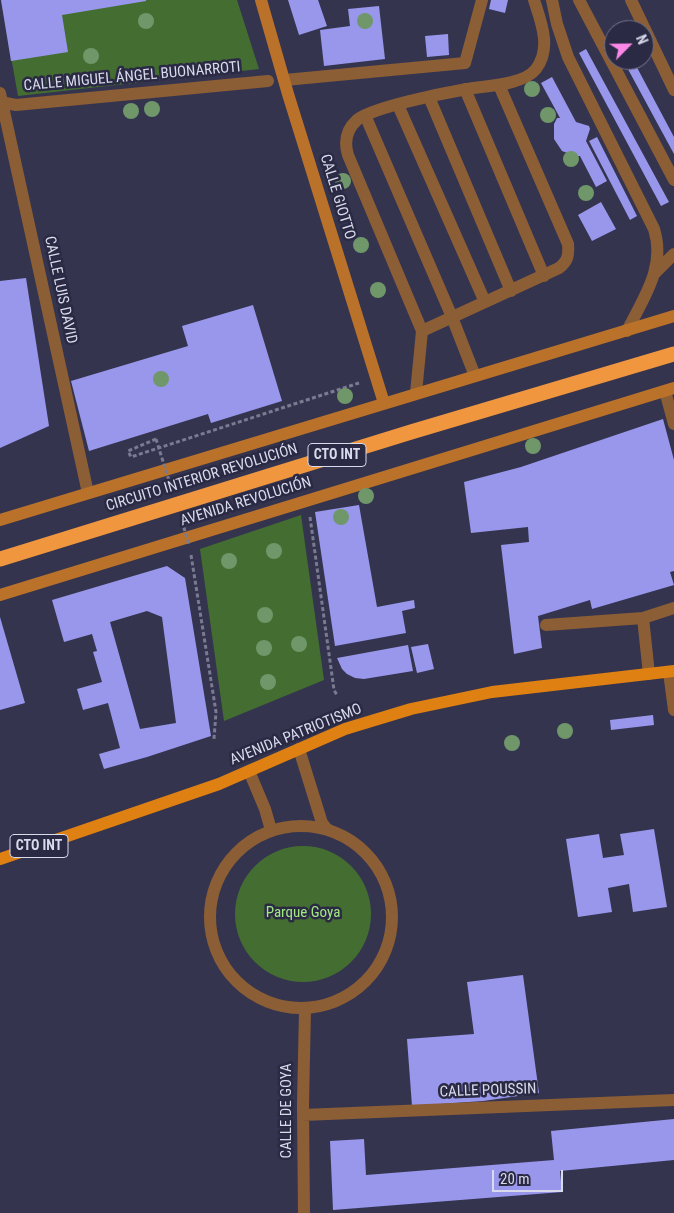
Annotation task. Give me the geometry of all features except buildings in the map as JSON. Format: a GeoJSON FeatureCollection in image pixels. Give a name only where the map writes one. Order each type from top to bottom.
{"type":"FeatureCollection","features":[{"type":"Feature","properties":{"kind":"highway","name":"CIRCUITO INTERIOR REVOLUCIÓN"},"geometry":{"type":"LineString","coordinates":[[0,560],[420,429],[674,354]]}},
{"type":"Feature","properties":{"kind":"main road","name":"CALLE GIOTTO"},"geometry":{"type":"LineString","coordinates":[[261,0],[384,403]]}},
{"type":"Feature","properties":{"kind":"main road","name":"CTO INT"},"geometry":{"type":"LineString","coordinates":[[0,520],[674,316]]}},
{"type":"Feature","properties":{"kind":"main road","name":"AVENIDA REVOLUCIÓN"},"geometry":{"type":"LineString","coordinates":[[0,595],[670,390]]}},
{"type":"Feature","properties":{"kind":"main road","name":"AVENIDA PATRIOTISMO"},"geometry":{"type":"LineString","coordinates":[[0,860],[213,786],[346,730],[411,709],[483,694],[672,671]]}},
{"type":"Feature","properties":{"kind":"street"},"geometry":{"type":"LineString","coordinates":[[285,80],[465,63],[482,0]]}},
{"type":"Feature","properties":{"kind":"street"},"geometry":{"type":"LineString","coordinates":[[416,393],[422,331],[348,155],[346,148],[348,132],[358,119],[365,115],[429,97],[465,89],[499,85],[529,76],[539,64],[544,50],[544,38],[534,0]]}},
{"type":"Feature","properties":{"kind":"street"},"geometry":{"type":"LineString","coordinates":[[552,0],[557,24],[568,57],[654,228],[658,252],[655,272],[627,331]]}},
{"type":"Feature","properties":{"kind":"street"},"geometry":{"type":"LineString","coordinates":[[579,0],[674,180]]}},
{"type":"Feature","properties":{"kind":"street"},"geometry":{"type":"LineString","coordinates":[[631,0],[674,90]]}},
{"type":"Feature","properties":{"kind":"street","name":"CALLE MIGUEL ÁNGEL BUONARROTI"},"geometry":{"type":"LineString","coordinates":[[1,99],[16,105],[268,81]]}},
{"type":"Feature","properties":{"kind":"street"},"geometry":{"type":"LineString","coordinates":[[422,331],[544,276],[566,263],[569,254],[568,244],[499,85]]}},
{"type":"Feature","properties":{"kind":"street"},"geometry":{"type":"LineString","coordinates":[[465,89],[544,276]]}},
{"type":"Feature","properties":{"kind":"street"},"geometry":{"type":"LineString","coordinates":[[429,97],[511,291]]}},
{"type":"Feature","properties":{"kind":"street","name":"CALLE LUIS DAVID"},"geometry":{"type":"LineString","coordinates":[[1,99],[88,493]]}},
{"type":"Feature","properties":{"kind":"street"},"geometry":{"type":"LineString","coordinates":[[398,105],[485,302]]}},
{"type":"Feature","properties":{"kind":"street"},"geometry":{"type":"LineString","coordinates":[[365,115],[452,317],[475,376]]}},
{"type":"Feature","properties":{"kind":"street"},"geometry":{"type":"LineString","coordinates":[[655,272],[674,254]]}},
{"type":"Feature","properties":{"kind":"street"},"geometry":{"type":"LineString","coordinates":[[670,390],[674,424]]}},
{"type":"Feature","properties":{"kind":"street"},"geometry":{"type":"LineString","coordinates":[[546,625],[643,618],[674,608]]}},
{"type":"Feature","properties":{"kind":"street"},"geometry":{"type":"LineString","coordinates":[[643,618],[649,674]]}},
{"type":"Feature","properties":{"kind":"street"},"geometry":{"type":"LineString","coordinates":[[672,671],[674,710]]}},
{"type":"Feature","properties":{"kind":"street"},"geometry":{"type":"LineString","coordinates":[[300,749],[322,823],[327,829],[348,840],[361,849],[372,860],[380,874],[391,904],[390,936],[378,966],[369,978],[344,998],[329,1004],[304,1008],[279,1006],[262,1000],[246,991],[233,978],[222,964],[215,947],[210,929],[210,911],[213,893],[219,876],[229,861],[243,847],[271,830],[296,826],[315,827],[334,833]]}},
{"type":"Feature","properties":{"kind":"street"},"geometry":{"type":"LineString","coordinates":[[249,771],[265,809],[271,830]]}},
{"type":"Feature","properties":{"kind":"street","name":"CALLE DE GOYA"},"geometry":{"type":"LineString","coordinates":[[304,1008],[304,1213]]}},
{"type":"Feature","properties":{"kind":"street","name":"CALLE POUSSIN"},"geometry":{"type":"LineString","coordinates":[[303,1115],[674,1100]]}},
{"type":"Feature","properties":{"kind":"path"},"geometry":{"type":"LineString","coordinates":[[156,439],[128,450],[131,457],[362,382]]}},
{"type":"Feature","properties":{"kind":"path"},"geometry":{"type":"LineString","coordinates":[[310,516],[334,690],[337,695]]}},
{"type":"Feature","properties":{"kind":"path"},"geometry":{"type":"LineString","coordinates":[[186,535],[190,545],[216,712],[214,739]]}},
{"type":"Feature","properties":{"kind":"green space"},"geometry":{"type":"Polygon","coordinates":[[[1,0],[237,0],[259,69],[18,96],[1,0]]]}},
{"type":"Feature","properties":{"kind":"green space"},"geometry":{"type":"Polygon","coordinates":[[[301,515],[324,680],[224,721],[200,549],[301,515]]]}},
{"type":"Feature","properties":{"kind":"green space","name":"Parque Goya"},"geometry":{"type":"Polygon","coordinates":[[[303,846],[329,851],[341,857],[351,866],[360,876],[366,888],[371,914],[366,940],[360,952],[351,962],[341,971],[329,977],[303,982],[277,977],[265,971],[255,962],[246,952],[240,940],[235,914],[240,888],[246,876],[255,866],[265,857],[277,851],[303,846]]]}}]}
